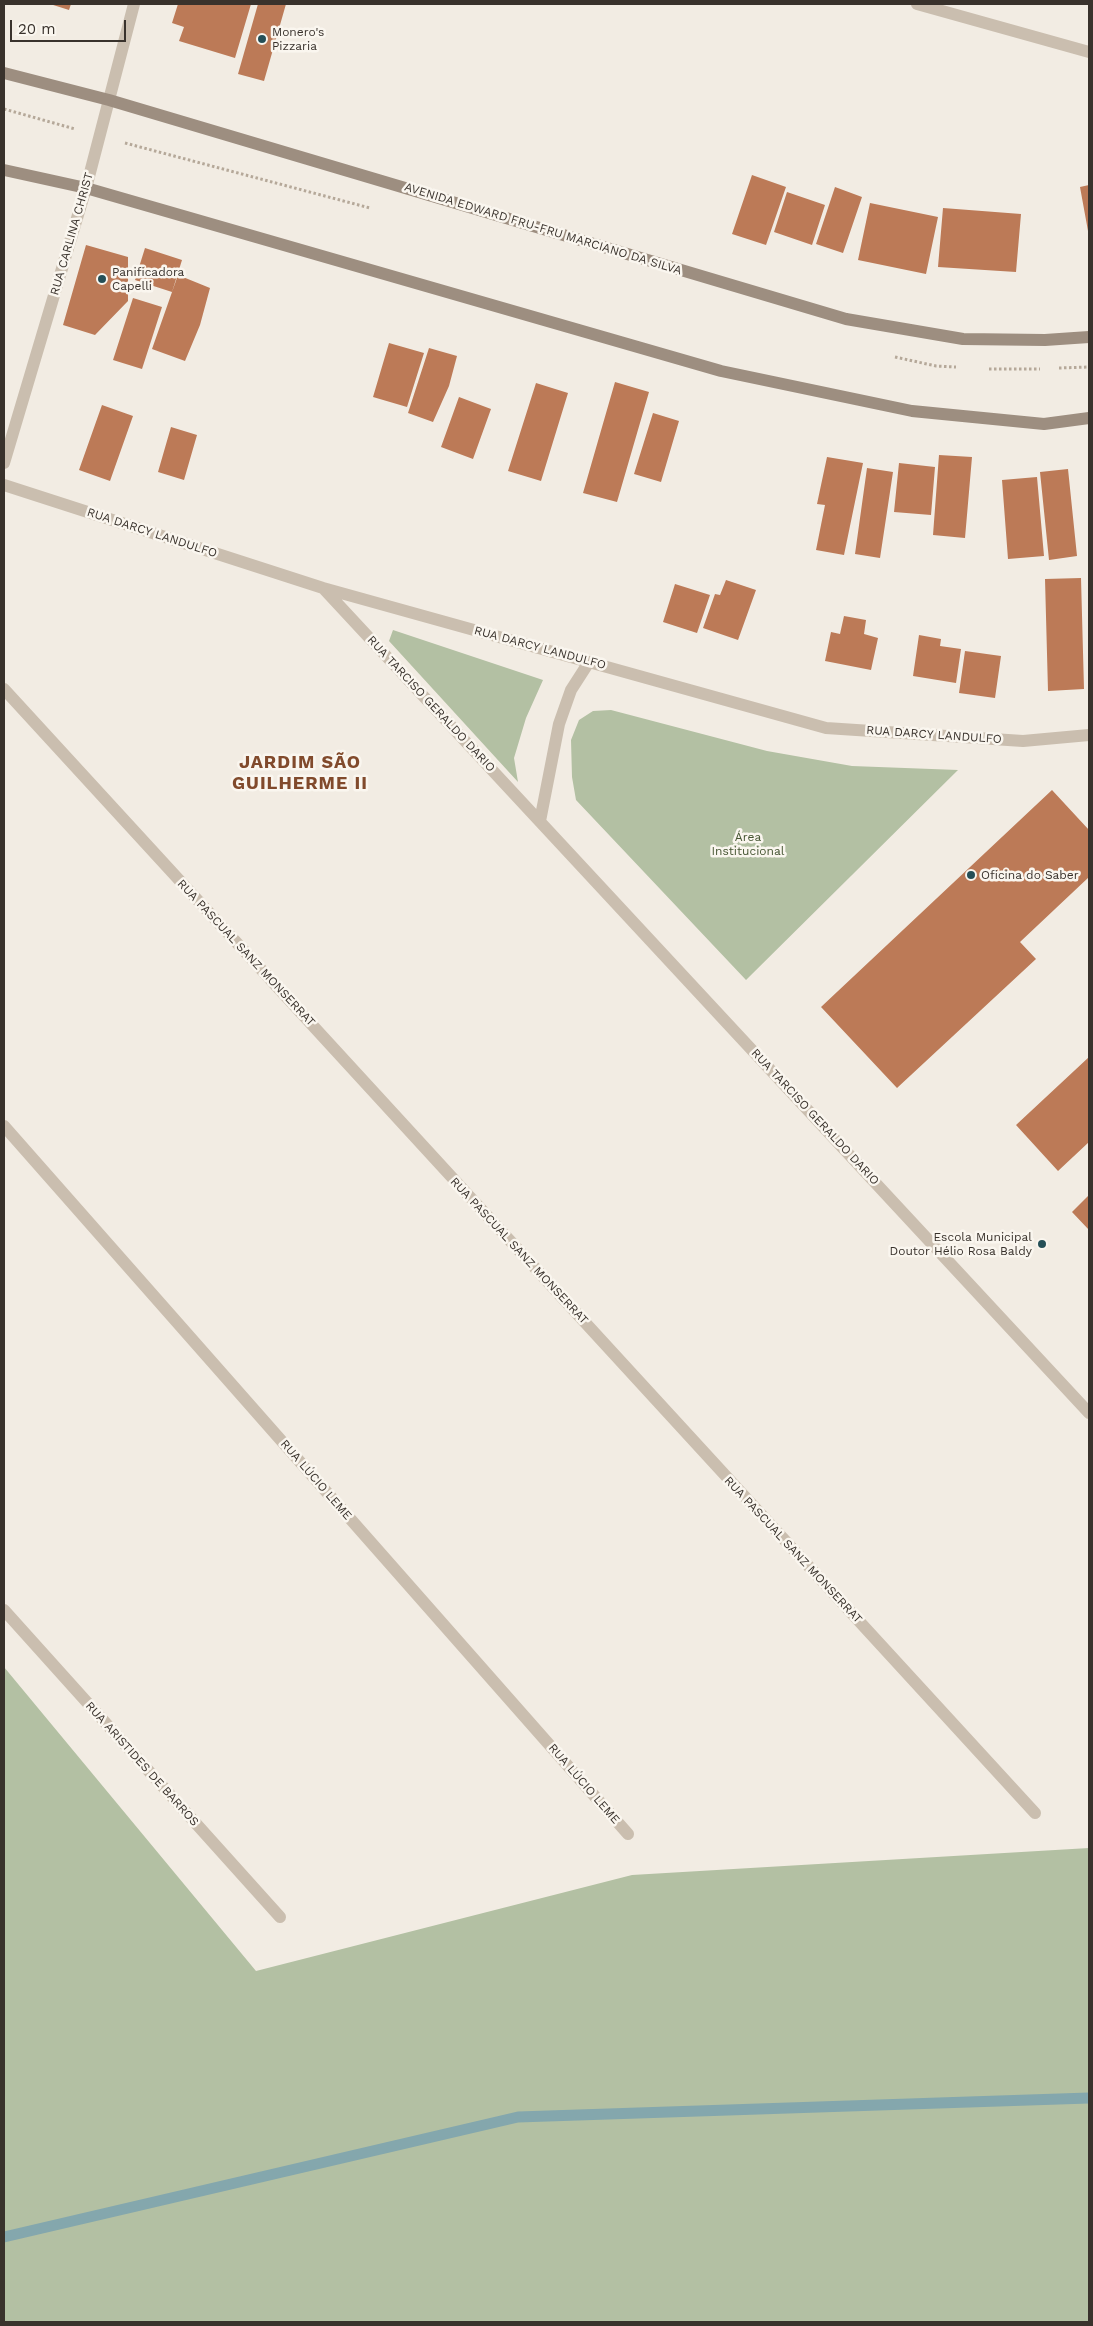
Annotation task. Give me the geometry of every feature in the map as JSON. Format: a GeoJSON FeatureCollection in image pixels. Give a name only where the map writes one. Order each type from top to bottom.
{"type":"FeatureCollection","features":[{"type":"Feature","properties":{"kind":"main road","name":"AVENIDA EDWARD FRU-FRU MARCIANO DA SILVA"},"geometry":{"type":"LineString","coordinates":[[4,73],[109,100],[846,319],[963,340],[1045,340],[1089,337]]}},
{"type":"Feature","properties":{"kind":"main road"},"geometry":{"type":"LineString","coordinates":[[4,170],[86,188],[721,371],[912,411],[1044,424],[1089,418]]}},
{"type":"Feature","properties":{"kind":"street","name":"RUA CARLINA CHRIST"},"geometry":{"type":"LineString","coordinates":[[4,463],[86,188],[134,4]]}},
{"type":"Feature","properties":{"kind":"street"},"geometry":{"type":"LineString","coordinates":[[917,4],[1089,52]]}},
{"type":"Feature","properties":{"kind":"street","name":"RUA DARCY LANDULFO"},"geometry":{"type":"LineString","coordinates":[[4,485],[323,588],[826,728],[1023,741],[1089,735]]}},
{"type":"Feature","properties":{"kind":"street","name":"RUA TARCISO GERALDO DARIO"},"geometry":{"type":"LineString","coordinates":[[323,588],[1089,1413]]}},
{"type":"Feature","properties":{"kind":"street"},"geometry":{"type":"LineString","coordinates":[[540,820],[559,724],[571,690],[589,662]]}},
{"type":"Feature","properties":{"kind":"street","name":"RUA PASCUAL SANZ MONSERRAT"},"geometry":{"type":"LineString","coordinates":[[4,689],[1035,1813]]}},
{"type":"Feature","properties":{"kind":"street","name":"RUA LÚCIO LEME"},"geometry":{"type":"LineString","coordinates":[[4,1126],[628,1834]]}},
{"type":"Feature","properties":{"kind":"street","name":"RUA ARISTIDES DE BARROS"},"geometry":{"type":"LineString","coordinates":[[4,1610],[280,1917]]}},
{"type":"Feature","properties":{"kind":"path"},"geometry":{"type":"LineString","coordinates":[[4,109],[30,116]]}},
{"type":"Feature","properties":{"kind":"green space"},"geometry":{"type":"Polygon","coordinates":[[[393,630],[543,680],[526,718],[514,758],[518,782],[389,641],[393,630]]]}},
{"type":"Feature","properties":{"kind":"green space","name":"Área Institucional"},"geometry":{"type":"Polygon","coordinates":[[[611,710],[767,751],[852,766],[958,770],[746,980],[576,800],[572,777],[571,740],[579,720],[593,711],[611,710]]]}},
{"type":"Feature","properties":{"kind":"green space"},"geometry":{"type":"Polygon","coordinates":[[[4,1667],[256,1971],[632,1875],[1089,1848],[1089,2322],[4,2322],[4,1667]]]}},
{"type":"Feature","properties":{"kind":"building"},"geometry":{"type":"Polygon","coordinates":[[[50,4],[71,4],[69,10],[50,4]]]}},
{"type":"Feature","properties":{"kind":"building"},"geometry":{"type":"Polygon","coordinates":[[[178,4],[251,4],[235,58],[179,41],[184,27],[172,23],[178,4]]]}},
{"type":"Feature","properties":{"kind":"building","name":"Monero's Pizzaria"},"geometry":{"type":"Polygon","coordinates":[[[258,4],[286,4],[264,81],[238,74],[258,4]]]}},
{"type":"Feature","properties":{"kind":"building"},"geometry":{"type":"Polygon","coordinates":[[[752,175],[786,187],[766,245],[732,234],[752,175]]]}},
{"type":"Feature","properties":{"kind":"building"},"geometry":{"type":"Polygon","coordinates":[[[1089,185],[1089,230],[1088,231],[1080,187],[1089,185]]]}},
{"type":"Feature","properties":{"kind":"building"},"geometry":{"type":"Polygon","coordinates":[[[835,187],[862,197],[843,253],[816,244],[835,187]]]}},
{"type":"Feature","properties":{"kind":"building"},"geometry":{"type":"Polygon","coordinates":[[[787,192],[825,205],[812,245],[774,232],[787,192]]]}},
{"type":"Feature","properties":{"kind":"building"},"geometry":{"type":"Polygon","coordinates":[[[870,203],[938,217],[926,274],[858,260],[870,203]]]}},
{"type":"Feature","properties":{"kind":"building"},"geometry":{"type":"Polygon","coordinates":[[[943,208],[1021,214],[1016,272],[938,267],[943,208]]]}},
{"type":"Feature","properties":{"kind":"building","name":"Panificadora Capelli"},"geometry":{"type":"Polygon","coordinates":[[[86,245],[128,257],[128,301],[95,335],[63,325],[86,245]]]}},
{"type":"Feature","properties":{"kind":"building"},"geometry":{"type":"Polygon","coordinates":[[[145,248],[182,260],[172,292],[135,280],[145,248]]]}},
{"type":"Feature","properties":{"kind":"building"},"geometry":{"type":"Polygon","coordinates":[[[178,275],[210,288],[200,325],[185,361],[152,349],[178,275]]]}},
{"type":"Feature","properties":{"kind":"building"},"geometry":{"type":"Polygon","coordinates":[[[133,298],[162,307],[142,369],[113,360],[133,298]]]}},
{"type":"Feature","properties":{"kind":"building"},"geometry":{"type":"Polygon","coordinates":[[[389,343],[424,353],[407,407],[373,397],[389,343]]]}},
{"type":"Feature","properties":{"kind":"building"},"geometry":{"type":"Polygon","coordinates":[[[429,348],[457,356],[449,386],[433,422],[408,413],[429,348]]]}},
{"type":"Feature","properties":{"kind":"building"},"geometry":{"type":"Polygon","coordinates":[[[615,382],[649,392],[617,502],[583,493],[615,382]]]}},
{"type":"Feature","properties":{"kind":"building"},"geometry":{"type":"Polygon","coordinates":[[[536,383],[568,393],[541,481],[508,471],[536,383]]]}},
{"type":"Feature","properties":{"kind":"building"},"geometry":{"type":"Polygon","coordinates":[[[459,397],[491,409],[473,459],[441,447],[459,397]]]}},
{"type":"Feature","properties":{"kind":"building"},"geometry":{"type":"Polygon","coordinates":[[[102,405],[133,416],[110,481],[79,470],[102,405]]]}},
{"type":"Feature","properties":{"kind":"building"},"geometry":{"type":"Polygon","coordinates":[[[653,413],[679,421],[661,482],[634,474],[653,413]]]}},
{"type":"Feature","properties":{"kind":"building"},"geometry":{"type":"Polygon","coordinates":[[[171,427],[197,435],[184,480],[158,472],[171,427]]]}},
{"type":"Feature","properties":{"kind":"building"},"geometry":{"type":"Polygon","coordinates":[[[939,455],[972,457],[965,538],[933,535],[939,455]]]}},
{"type":"Feature","properties":{"kind":"building"},"geometry":{"type":"Polygon","coordinates":[[[827,457],[863,463],[844,555],[816,550],[825,505],[817,504],[827,457]]]}},
{"type":"Feature","properties":{"kind":"building"},"geometry":{"type":"Polygon","coordinates":[[[899,463],[935,467],[931,515],[894,512],[899,463]]]}},
{"type":"Feature","properties":{"kind":"building"},"geometry":{"type":"Polygon","coordinates":[[[867,468],[893,472],[880,558],[855,554],[867,468]]]}},
{"type":"Feature","properties":{"kind":"building"},"geometry":{"type":"Polygon","coordinates":[[[1068,469],[1077,556],[1049,560],[1040,472],[1068,469]]]}},
{"type":"Feature","properties":{"kind":"building"},"geometry":{"type":"Polygon","coordinates":[[[1037,477],[1044,556],[1008,559],[1002,480],[1037,477]]]}},
{"type":"Feature","properties":{"kind":"building"},"geometry":{"type":"Polygon","coordinates":[[[1081,578],[1084,689],[1048,691],[1045,579],[1081,578]]]}},
{"type":"Feature","properties":{"kind":"building"},"geometry":{"type":"Polygon","coordinates":[[[726,580],[756,590],[738,640],[703,628],[715,594],[720,595],[726,580]]]}},
{"type":"Feature","properties":{"kind":"building"},"geometry":{"type":"Polygon","coordinates":[[[675,584],[710,595],[697,633],[663,622],[675,584]]]}},
{"type":"Feature","properties":{"kind":"building"},"geometry":{"type":"Polygon","coordinates":[[[844,616],[866,620],[864,634],[878,638],[871,670],[825,661],[831,632],[840,634],[844,616]]]}},
{"type":"Feature","properties":{"kind":"building"},"geometry":{"type":"Polygon","coordinates":[[[919,635],[941,639],[940,646],[961,649],[956,683],[913,676],[919,635]]]}},
{"type":"Feature","properties":{"kind":"building"},"geometry":{"type":"Polygon","coordinates":[[[965,651],[1001,656],[995,698],[959,693],[965,651]]]}},
{"type":"Feature","properties":{"kind":"building"},"geometry":{"type":"Polygon","coordinates":[[[1052,790],[1089,830],[1089,877],[1020,942],[1036,959],[897,1088],[821,1007],[1052,790]]]}},
{"type":"Feature","properties":{"kind":"building"},"geometry":{"type":"Polygon","coordinates":[[[1089,1057],[1089,1142],[1058,1171],[1016,1125],[1089,1057]]]}},
{"type":"Feature","properties":{"kind":"building"},"geometry":{"type":"Polygon","coordinates":[[[1089,1195],[1089,1230],[1072,1212],[1089,1195]]]}},
{"type":"Feature","properties":{"kind":"waterway"},"geometry":{"type":"LineString","coordinates":[[4,2237],[518,2117],[1089,2098]]}},
{"type":"Feature","properties":{"kind":"place","name":"Monero's Pizzaria"},"geometry":{"type":"Point","coordinates":[262,39]}},
{"type":"Feature","properties":{"kind":"place","name":"Panificadora Capelli"},"geometry":{"type":"Point","coordinates":[102,279]}},
{"type":"Feature","properties":{"kind":"place","name":"Oficina do Saber"},"geometry":{"type":"Point","coordinates":[971,875]}},
{"type":"Feature","properties":{"kind":"place","name":"Escola Municipal Doutor Hélio Rosa Baldy"},"geometry":{"type":"Point","coordinates":[1042,1244]}},
{"type":"Feature","properties":{"kind":"district","name":"JARDIM SÃO GUILHERME II"},"geometry":{"type":"Point","coordinates":[300,773]}}]}
